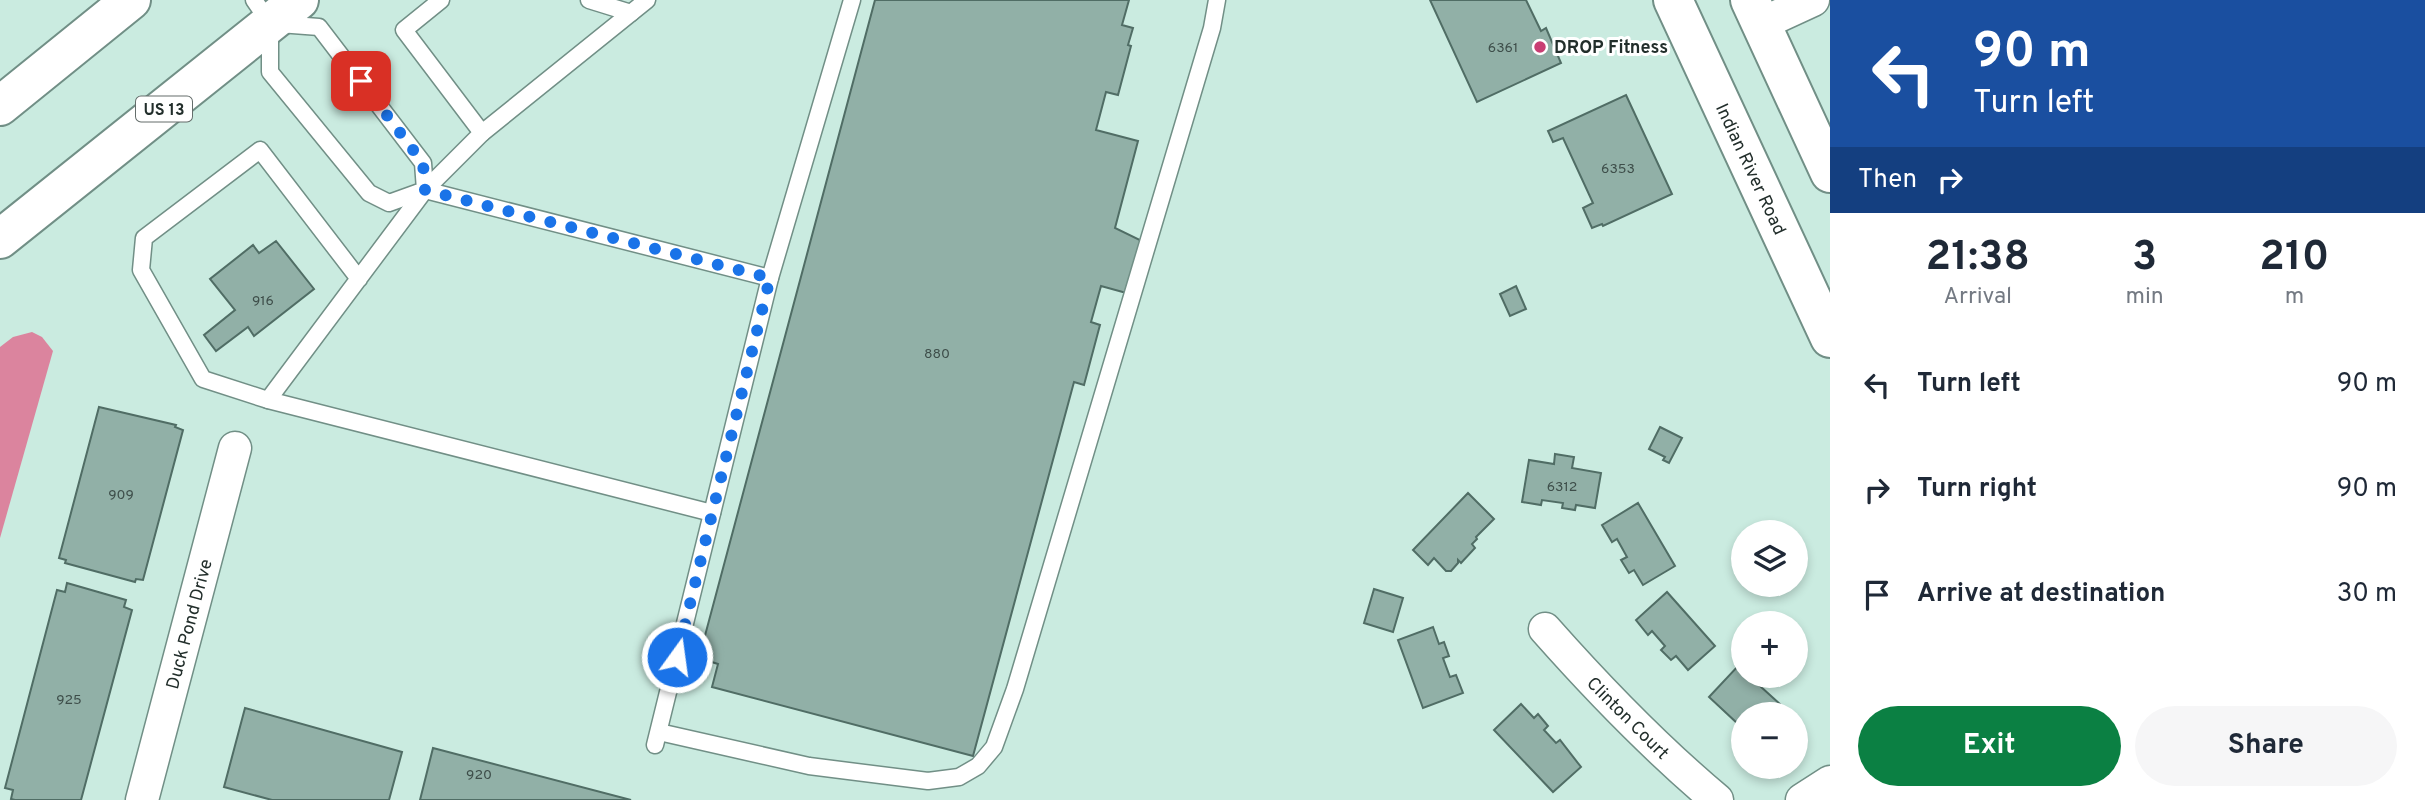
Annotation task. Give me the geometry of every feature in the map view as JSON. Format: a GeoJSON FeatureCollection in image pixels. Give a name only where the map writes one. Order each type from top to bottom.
{"type":"FeatureCollection","features":[{"type":"Feature","properties":{"kind":"main road"},"geometry":{"type":"LineString","coordinates":[[0,106],[131,0]]}},
{"type":"Feature","properties":{"kind":"main road","name":"Indian River Road"},"geometry":{"type":"LineString","coordinates":[[1673,0],[1830,338]]}},
{"type":"Feature","properties":{"kind":"main road","name":"US 13"},"geometry":{"type":"LineString","coordinates":[[0,239],[274,8]]}},
{"type":"Feature","properties":{"kind":"main road"},"geometry":{"type":"LineString","coordinates":[[1756,12],[1830,173]]}},
{"type":"Feature","properties":{"kind":"street"},"geometry":{"type":"LineString","coordinates":[[1756,12],[1814,0]]}},
{"type":"Feature","properties":{"kind":"street","name":"Duck Pond Drive"},"geometry":{"type":"LineString","coordinates":[[142,800],[235,448]]}},
{"type":"Feature","properties":{"kind":"street","name":"Clinton Court"},"geometry":{"type":"LineString","coordinates":[[1545,629],[1607,699],[1660,752],[1717,800]]}},
{"type":"Feature","properties":{"kind":"street"},"geometry":{"type":"LineString","coordinates":[[1802,800],[1830,782]]}},
{"type":"Feature","properties":{"kind":"lane"},"geometry":{"type":"LineString","coordinates":[[441,0],[404,30],[482,133]]}},
{"type":"Feature","properties":{"kind":"lane"},"geometry":{"type":"LineString","coordinates":[[589,0],[631,13]]}},
{"type":"Feature","properties":{"kind":"lane"},"geometry":{"type":"LineString","coordinates":[[268,400],[425,190],[482,133],[647,0]]}},
{"type":"Feature","properties":{"kind":"lane"},"geometry":{"type":"LineString","coordinates":[[852,0],[770,278],[657,739],[809,766],[928,781],[959,777],[978,766],[994,747],[1019,676],[1212,28],[1217,0]]}},
{"type":"Feature","properties":{"kind":"lane"},"geometry":{"type":"LineString","coordinates":[[425,190],[423,163],[319,27],[274,8],[270,72],[369,193],[389,203],[425,190],[770,278]]}},
{"type":"Feature","properties":{"kind":"lane"},"geometry":{"type":"LineString","coordinates":[[359,279],[260,150],[144,238],[141,270],[203,380],[268,400],[712,513]]}},
{"type":"Feature","properties":{"kind":"shaded area"},"geometry":{"type":"Polygon","coordinates":[[[32,332],[42,337],[53,351],[0,538],[0,347],[13,337],[32,332]]]}},
{"type":"Feature","properties":{"kind":"building"},"geometry":{"type":"Polygon","coordinates":[[[875,0],[1129,0],[1122,25],[1133,28],[1118,95],[1106,92],[1096,130],[1138,141],[1115,228],[1144,242],[1130,294],[1101,286],[1091,322],[1100,325],[1084,385],[1074,382],[973,756],[712,687],[718,664],[699,658],[875,0]]]}},
{"type":"Feature","properties":{"kind":"building"},"geometry":{"type":"Polygon","coordinates":[[[1430,0],[1526,0],[1541,31],[1546,28],[1561,63],[1477,102],[1430,0]]]}},
{"type":"Feature","properties":{"kind":"building"},"geometry":{"type":"Polygon","coordinates":[[[1626,95],[1672,194],[1603,226],[1602,224],[1592,228],[1583,208],[1593,203],[1563,138],[1553,142],[1548,131],[1626,95]]]}},
{"type":"Feature","properties":{"kind":"building"},"geometry":{"type":"Polygon","coordinates":[[[276,241],[314,289],[254,336],[248,327],[216,351],[204,335],[235,310],[210,279],[253,245],[259,253],[276,241]]]}},
{"type":"Feature","properties":{"kind":"building"},"geometry":{"type":"Polygon","coordinates":[[[1516,286],[1526,309],[1510,316],[1500,294],[1516,286]]]}},
{"type":"Feature","properties":{"kind":"building"},"geometry":{"type":"Polygon","coordinates":[[[99,407],[176,425],[175,427],[183,430],[143,580],[136,579],[135,582],[65,563],[66,560],[59,558],[99,407]]]}},
{"type":"Feature","properties":{"kind":"building"},"geometry":{"type":"Polygon","coordinates":[[[1660,427],[1682,438],[1669,463],[1663,460],[1665,457],[1649,449],[1660,427]]]}},
{"type":"Feature","properties":{"kind":"building"},"geometry":{"type":"Polygon","coordinates":[[[1555,454],[1574,457],[1572,468],[1601,473],[1595,508],[1576,505],[1575,510],[1562,508],[1563,503],[1542,500],[1541,505],[1522,502],[1529,460],[1554,464],[1555,454]]]}},
{"type":"Feature","properties":{"kind":"building"},"geometry":{"type":"Polygon","coordinates":[[[1468,493],[1494,519],[1476,537],[1472,544],[1475,548],[1461,563],[1458,560],[1451,571],[1446,571],[1434,558],[1428,565],[1413,550],[1468,493]]]}},
{"type":"Feature","properties":{"kind":"building"},"geometry":{"type":"Polygon","coordinates":[[[1638,503],[1675,566],[1643,585],[1634,570],[1629,573],[1621,560],[1627,557],[1617,539],[1612,542],[1602,525],[1638,503]]]}},
{"type":"Feature","properties":{"kind":"building"},"geometry":{"type":"Polygon","coordinates":[[[67,583],[126,600],[124,607],[132,610],[81,800],[15,800],[11,799],[13,790],[5,788],[57,590],[65,592],[67,583]]]}},
{"type":"Feature","properties":{"kind":"building"},"geometry":{"type":"Polygon","coordinates":[[[1374,589],[1403,598],[1393,632],[1364,623],[1374,589]]]}},
{"type":"Feature","properties":{"kind":"building"},"geometry":{"type":"Polygon","coordinates":[[[1667,592],[1715,646],[1688,670],[1676,656],[1671,660],[1661,650],[1665,646],[1652,631],[1648,635],[1636,620],[1667,592]]]}},
{"type":"Feature","properties":{"kind":"building"},"geometry":{"type":"Polygon","coordinates":[[[1433,627],[1439,644],[1444,642],[1449,656],[1443,658],[1450,677],[1456,675],[1463,693],[1423,708],[1398,640],[1433,627]]]}},
{"type":"Feature","properties":{"kind":"building"},"geometry":{"type":"Polygon","coordinates":[[[1731,673],[1731,688],[1762,688],[1778,702],[1731,702],[1731,717],[1709,697],[1731,673]]]}},
{"type":"Feature","properties":{"kind":"building"},"geometry":{"type":"Polygon","coordinates":[[[1521,704],[1534,718],[1538,714],[1548,726],[1544,730],[1556,743],[1560,740],[1581,767],[1553,792],[1494,730],[1521,704]]]}},
{"type":"Feature","properties":{"kind":"building"},"geometry":{"type":"Polygon","coordinates":[[[245,708],[402,752],[389,800],[272,800],[224,787],[245,708]]]}},
{"type":"Feature","properties":{"kind":"building"},"geometry":{"type":"Polygon","coordinates":[[[433,748],[631,800],[420,800],[433,748]]]}},
{"type":"Feature","properties":{"kind":"place","name":"DROP Fitness"},"geometry":{"type":"Point","coordinates":[1540,47]}},
{"type":"Feature","properties":{"kind":"route"},"geometry":{"type":"LineString","coordinates":[[361,81],[423,163],[425,190],[770,278],[677,657]]}}]}
